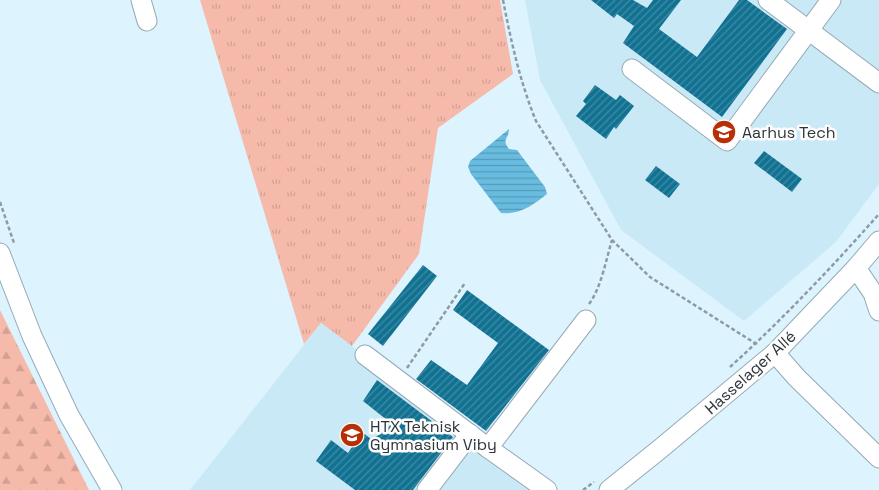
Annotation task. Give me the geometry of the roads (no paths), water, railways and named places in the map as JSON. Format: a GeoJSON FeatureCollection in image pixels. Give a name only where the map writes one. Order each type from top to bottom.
{"type":"FeatureCollection","features":[{"type":"Feature","properties":{"kind":"street"},"geometry":{"type":"LineString","coordinates":[[141,0],[147,21]]}},
{"type":"Feature","properties":{"kind":"street"},"geometry":{"type":"LineString","coordinates":[[768,0],[879,83]]}},
{"type":"Feature","properties":{"kind":"street"},"geometry":{"type":"LineString","coordinates":[[632,69],[727,141],[831,0]]}},
{"type":"Feature","properties":{"kind":"street","name":"Hasselager Allé"},"geometry":{"type":"LineString","coordinates":[[604,484],[660,450],[772,355],[856,268],[879,241]]}},
{"type":"Feature","properties":{"kind":"street"},"geometry":{"type":"LineString","coordinates":[[8,252],[32,336],[69,414],[112,490]]}},
{"type":"Feature","properties":{"kind":"street"},"geometry":{"type":"LineString","coordinates":[[856,268],[873,294],[879,311]]}},
{"type":"Feature","properties":{"kind":"street"},"geometry":{"type":"LineString","coordinates":[[488,448],[586,320]]}},
{"type":"Feature","properties":{"kind":"street"},"geometry":{"type":"LineString","coordinates":[[365,355],[547,490]]}},
{"type":"Feature","properties":{"kind":"street"},"geometry":{"type":"LineString","coordinates":[[772,355],[879,458]]}},
{"type":"Feature","properties":{"kind":"street"},"geometry":{"type":"LineString","coordinates":[[427,490],[470,434]]}},
{"type":"Feature","properties":{"kind":"water"},"geometry":{"type":"Polygon","coordinates":[[[509,129],[505,141],[507,146],[509,149],[517,150],[545,187],[547,194],[520,211],[501,213],[471,174],[468,167],[470,161],[509,129]]]}},
{"type":"Feature","properties":{"kind":"place","name":"Aarhus Tech"},"geometry":{"type":"Point","coordinates":[724,132]}},
{"type":"Feature","properties":{"kind":"place","name":"HTX Teknisk Gymnasium Viby"},"geometry":{"type":"Point","coordinates":[352,435]}}]}
